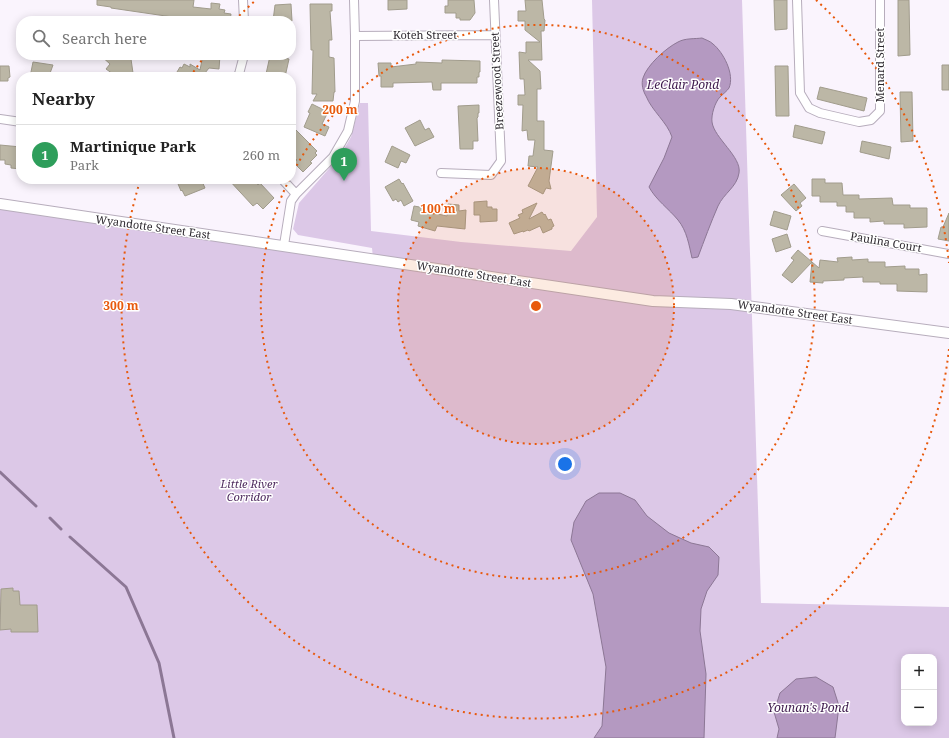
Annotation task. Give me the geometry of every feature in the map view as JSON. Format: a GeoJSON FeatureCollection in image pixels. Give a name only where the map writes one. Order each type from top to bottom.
{"type":"FeatureCollection","features":[{"type":"Feature","properties":{"kind":"street"},"geometry":{"type":"LineString","coordinates":[[243,0],[244,16]]}},
{"type":"Feature","properties":{"kind":"street"},"geometry":{"type":"LineString","coordinates":[[284,245],[291,201],[296,194],[333,157],[348,131],[355,101],[354,0]]}},
{"type":"Feature","properties":{"kind":"street","name":"Breezewood Street"},"geometry":{"type":"LineString","coordinates":[[441,172],[491,175],[501,161],[494,0]]}},
{"type":"Feature","properties":{"kind":"street","name":"Menard Street"},"geometry":{"type":"LineString","coordinates":[[797,0],[800,92],[809,108],[820,113],[858,122],[871,120],[880,111],[880,0]]}},
{"type":"Feature","properties":{"kind":"street","name":"Koteh Street"},"geometry":{"type":"LineString","coordinates":[[355,36],[495,35]]}},
{"type":"Feature","properties":{"kind":"street"},"geometry":{"type":"LineString","coordinates":[[240,72],[243,60]]}},
{"type":"Feature","properties":{"kind":"street"},"geometry":{"type":"LineString","coordinates":[[0,119],[16,121]]}},
{"type":"Feature","properties":{"kind":"street"},"geometry":{"type":"LineString","coordinates":[[287,184],[296,194]]}},
{"type":"Feature","properties":{"kind":"street","name":"Wyandotte Street East"},"geometry":{"type":"LineString","coordinates":[[0,204],[653,301],[732,304],[949,333]]}},
{"type":"Feature","properties":{"kind":"street","name":"Paulina Court"},"geometry":{"type":"LineString","coordinates":[[822,231],[949,254]]}},
{"type":"Feature","properties":{"kind":"green space","name":"Little River Corridor"},"geometry":{"type":"Polygon","coordinates":[[[592,0],[742,0],[761,603],[949,607],[949,738],[0,738],[0,204],[373,258],[372,248],[298,235],[293,229],[299,203],[340,156],[351,137],[360,103],[368,103],[371,231],[461,242],[571,251],[597,217],[592,0]]]}},
{"type":"Feature","properties":{"kind":"water","name":"LeClair Pond"},"geometry":{"type":"Polygon","coordinates":[[[702,38],[711,42],[721,52],[729,70],[729,88],[716,102],[712,122],[717,134],[736,161],[739,167],[739,173],[736,182],[718,206],[698,257],[692,258],[687,238],[681,224],[655,196],[649,187],[664,158],[672,137],[667,126],[652,107],[643,90],[642,83],[648,68],[668,48],[687,39],[702,38]]]}},
{"type":"Feature","properties":{"kind":"water"},"geometry":{"type":"Polygon","coordinates":[[[599,493],[620,493],[635,500],[647,516],[669,533],[691,543],[709,547],[719,557],[718,575],[707,591],[701,609],[700,631],[706,674],[704,738],[594,738],[602,726],[606,667],[593,594],[571,540],[574,522],[586,501],[599,493]]]}},
{"type":"Feature","properties":{"kind":"water","name":"Younan's Pond"},"geometry":{"type":"Polygon","coordinates":[[[816,677],[833,687],[839,706],[835,738],[777,738],[779,729],[774,712],[780,693],[796,679],[816,677]]]}},
{"type":"Feature","properties":{"kind":"building"},"geometry":{"type":"Polygon","coordinates":[[[97,0],[194,0],[193,7],[211,9],[211,3],[220,4],[219,9],[225,10],[224,13],[231,14],[231,16],[166,16],[97,5],[97,0]]]}},
{"type":"Feature","properties":{"kind":"building"},"geometry":{"type":"Polygon","coordinates":[[[388,0],[407,0],[407,9],[388,10],[388,0]]]}},
{"type":"Feature","properties":{"kind":"building"},"geometry":{"type":"Polygon","coordinates":[[[448,0],[474,0],[475,13],[470,20],[460,20],[460,18],[456,18],[456,13],[445,13],[445,6],[448,6],[448,0]]]}},
{"type":"Feature","properties":{"kind":"building"},"geometry":{"type":"Polygon","coordinates":[[[525,0],[542,0],[545,20],[544,31],[541,31],[542,60],[528,60],[540,71],[541,89],[537,89],[537,121],[544,121],[544,150],[553,151],[549,181],[551,189],[546,188],[543,194],[528,186],[538,167],[528,166],[529,156],[533,156],[535,140],[528,140],[527,130],[522,131],[523,105],[518,105],[518,95],[525,95],[524,79],[520,79],[519,52],[526,53],[526,42],[540,42],[525,30],[525,21],[518,21],[518,11],[526,11],[525,0]]]}},
{"type":"Feature","properties":{"kind":"building"},"geometry":{"type":"Polygon","coordinates":[[[774,0],[787,0],[787,29],[775,30],[774,0]]]}},
{"type":"Feature","properties":{"kind":"building"},"geometry":{"type":"Polygon","coordinates":[[[898,0],[909,0],[910,55],[898,56],[898,0]]]}},
{"type":"Feature","properties":{"kind":"building"},"geometry":{"type":"Polygon","coordinates":[[[291,4],[292,16],[274,16],[275,5],[291,4]]]}},
{"type":"Feature","properties":{"kind":"building"},"geometry":{"type":"Polygon","coordinates":[[[310,4],[332,4],[332,11],[330,11],[332,40],[329,40],[329,57],[334,58],[335,92],[333,101],[313,101],[317,94],[312,94],[313,50],[311,50],[310,4]]]}},
{"type":"Feature","properties":{"kind":"building"},"geometry":{"type":"Polygon","coordinates":[[[106,60],[131,60],[133,72],[110,72],[106,69],[110,64],[106,60]]]}},
{"type":"Feature","properties":{"kind":"building"},"geometry":{"type":"Polygon","coordinates":[[[202,60],[220,60],[219,69],[209,68],[206,72],[177,72],[184,64],[190,67],[190,64],[200,70],[202,60]]]}},
{"type":"Feature","properties":{"kind":"building"},"geometry":{"type":"Polygon","coordinates":[[[269,60],[289,60],[286,72],[266,72],[269,60]]]}},
{"type":"Feature","properties":{"kind":"building"},"geometry":{"type":"Polygon","coordinates":[[[442,60],[480,61],[480,72],[479,77],[477,77],[477,83],[441,83],[441,90],[433,90],[432,82],[393,83],[393,87],[381,87],[381,76],[379,76],[378,63],[391,63],[391,67],[416,64],[416,62],[442,63],[442,60]]]}},
{"type":"Feature","properties":{"kind":"building"},"geometry":{"type":"Polygon","coordinates":[[[33,62],[53,65],[50,72],[31,72],[33,62]]]}},
{"type":"Feature","properties":{"kind":"building"},"geometry":{"type":"Polygon","coordinates":[[[942,65],[949,65],[949,90],[942,90],[942,65]]]}},
{"type":"Feature","properties":{"kind":"building"},"geometry":{"type":"Polygon","coordinates":[[[0,66],[9,66],[10,77],[8,78],[8,81],[0,81],[0,66]]]}},
{"type":"Feature","properties":{"kind":"building"},"geometry":{"type":"Polygon","coordinates":[[[775,66],[788,66],[789,116],[776,116],[775,66]]]}},
{"type":"Feature","properties":{"kind":"building"},"geometry":{"type":"Polygon","coordinates":[[[820,87],[867,98],[864,111],[817,99],[820,87]]]}},
{"type":"Feature","properties":{"kind":"building"},"geometry":{"type":"Polygon","coordinates":[[[900,92],[912,92],[913,141],[901,142],[900,92]]]}},
{"type":"Feature","properties":{"kind":"building"},"geometry":{"type":"Polygon","coordinates":[[[312,104],[328,112],[322,124],[329,127],[325,136],[304,127],[312,104]]]}},
{"type":"Feature","properties":{"kind":"building"},"geometry":{"type":"Polygon","coordinates":[[[479,105],[479,113],[477,118],[478,141],[473,141],[473,149],[460,149],[458,106],[479,105]]]}},
{"type":"Feature","properties":{"kind":"building"},"geometry":{"type":"Polygon","coordinates":[[[420,120],[425,130],[429,128],[434,137],[415,146],[405,128],[420,120]]]}},
{"type":"Feature","properties":{"kind":"building"},"geometry":{"type":"Polygon","coordinates":[[[795,125],[825,132],[822,144],[793,137],[795,125]]]}},
{"type":"Feature","properties":{"kind":"building"},"geometry":{"type":"Polygon","coordinates":[[[296,130],[317,151],[315,153],[317,155],[310,162],[312,163],[303,172],[296,165],[296,130]]]}},
{"type":"Feature","properties":{"kind":"building"},"geometry":{"type":"Polygon","coordinates":[[[862,141],[891,147],[889,159],[860,152],[862,141]]]}},
{"type":"Feature","properties":{"kind":"building"},"geometry":{"type":"Polygon","coordinates":[[[0,145],[16,147],[16,168],[11,168],[11,165],[5,164],[5,160],[0,160],[0,145]]]}},
{"type":"Feature","properties":{"kind":"building"},"geometry":{"type":"Polygon","coordinates":[[[392,146],[410,155],[406,163],[401,161],[398,168],[385,162],[392,146]]]}},
{"type":"Feature","properties":{"kind":"building"},"geometry":{"type":"Polygon","coordinates":[[[399,179],[402,184],[403,183],[413,201],[404,206],[401,200],[398,202],[396,199],[393,201],[385,187],[399,179]]]}},
{"type":"Feature","properties":{"kind":"building"},"geometry":{"type":"Polygon","coordinates":[[[812,179],[825,179],[825,183],[842,183],[843,195],[859,195],[859,199],[892,198],[893,205],[910,205],[910,208],[927,208],[927,227],[904,228],[904,224],[884,224],[884,221],[870,222],[870,218],[854,218],[854,212],[846,212],[846,206],[837,206],[837,202],[820,202],[820,196],[812,196],[812,179]]]}},
{"type":"Feature","properties":{"kind":"building"},"geometry":{"type":"Polygon","coordinates":[[[178,184],[203,184],[205,188],[185,196],[182,190],[181,191],[178,184]]]}},
{"type":"Feature","properties":{"kind":"building"},"geometry":{"type":"Polygon","coordinates":[[[233,184],[261,184],[274,198],[263,209],[257,203],[253,206],[233,184]]]}},
{"type":"Feature","properties":{"kind":"building"},"geometry":{"type":"Polygon","coordinates":[[[794,184],[806,198],[800,203],[802,206],[796,211],[781,195],[794,184]]]}},
{"type":"Feature","properties":{"kind":"building"},"geometry":{"type":"Polygon","coordinates":[[[487,201],[487,207],[497,209],[497,221],[480,222],[480,215],[474,215],[474,202],[487,201]]]}},
{"type":"Feature","properties":{"kind":"building"},"geometry":{"type":"Polygon","coordinates":[[[537,203],[529,219],[542,212],[548,220],[551,219],[554,226],[552,229],[543,233],[540,226],[529,231],[514,234],[509,223],[520,218],[518,215],[523,213],[522,210],[537,203]]]}},
{"type":"Feature","properties":{"kind":"building"},"geometry":{"type":"Polygon","coordinates":[[[448,204],[459,205],[459,211],[466,210],[465,229],[437,226],[435,231],[418,226],[419,222],[411,220],[414,206],[425,208],[424,211],[447,216],[448,204]]]}},
{"type":"Feature","properties":{"kind":"building"},"geometry":{"type":"Polygon","coordinates":[[[774,211],[791,216],[787,230],[770,225],[774,211]]]}},
{"type":"Feature","properties":{"kind":"building"},"geometry":{"type":"Polygon","coordinates":[[[949,213],[949,241],[938,239],[941,227],[943,227],[949,213]]]}},
{"type":"Feature","properties":{"kind":"building"},"geometry":{"type":"Polygon","coordinates":[[[787,234],[791,247],[776,252],[772,239],[787,234]]]}},
{"type":"Feature","properties":{"kind":"building"},"geometry":{"type":"Polygon","coordinates":[[[798,250],[812,262],[792,283],[782,275],[794,260],[791,258],[798,250]]]}},
{"type":"Feature","properties":{"kind":"building"},"geometry":{"type":"Polygon","coordinates":[[[852,257],[852,260],[868,259],[868,262],[885,262],[885,267],[905,266],[905,269],[919,269],[919,275],[927,274],[927,292],[897,291],[897,284],[863,282],[863,277],[823,281],[823,283],[810,282],[812,262],[819,268],[820,260],[838,262],[837,258],[852,257]]]}},
{"type":"Feature","properties":{"kind":"building"},"geometry":{"type":"Polygon","coordinates":[[[13,588],[13,591],[19,591],[20,605],[37,605],[38,632],[11,632],[11,629],[0,630],[1,589],[13,588]]]}},
{"type":"Feature","properties":{"kind":"waterway"},"geometry":{"type":"LineString","coordinates":[[0,472],[36,506]]}},
{"type":"Feature","properties":{"kind":"waterway"},"geometry":{"type":"LineString","coordinates":[[50,518],[61,529]]}},
{"type":"Feature","properties":{"kind":"waterway"},"geometry":{"type":"LineString","coordinates":[[70,537],[126,587],[159,663],[174,738]]}},
{"type":"Feature","properties":{"kind":"place","name":"Martinique Park"},"geometry":{"type":"Point","coordinates":[344,181]}}]}
